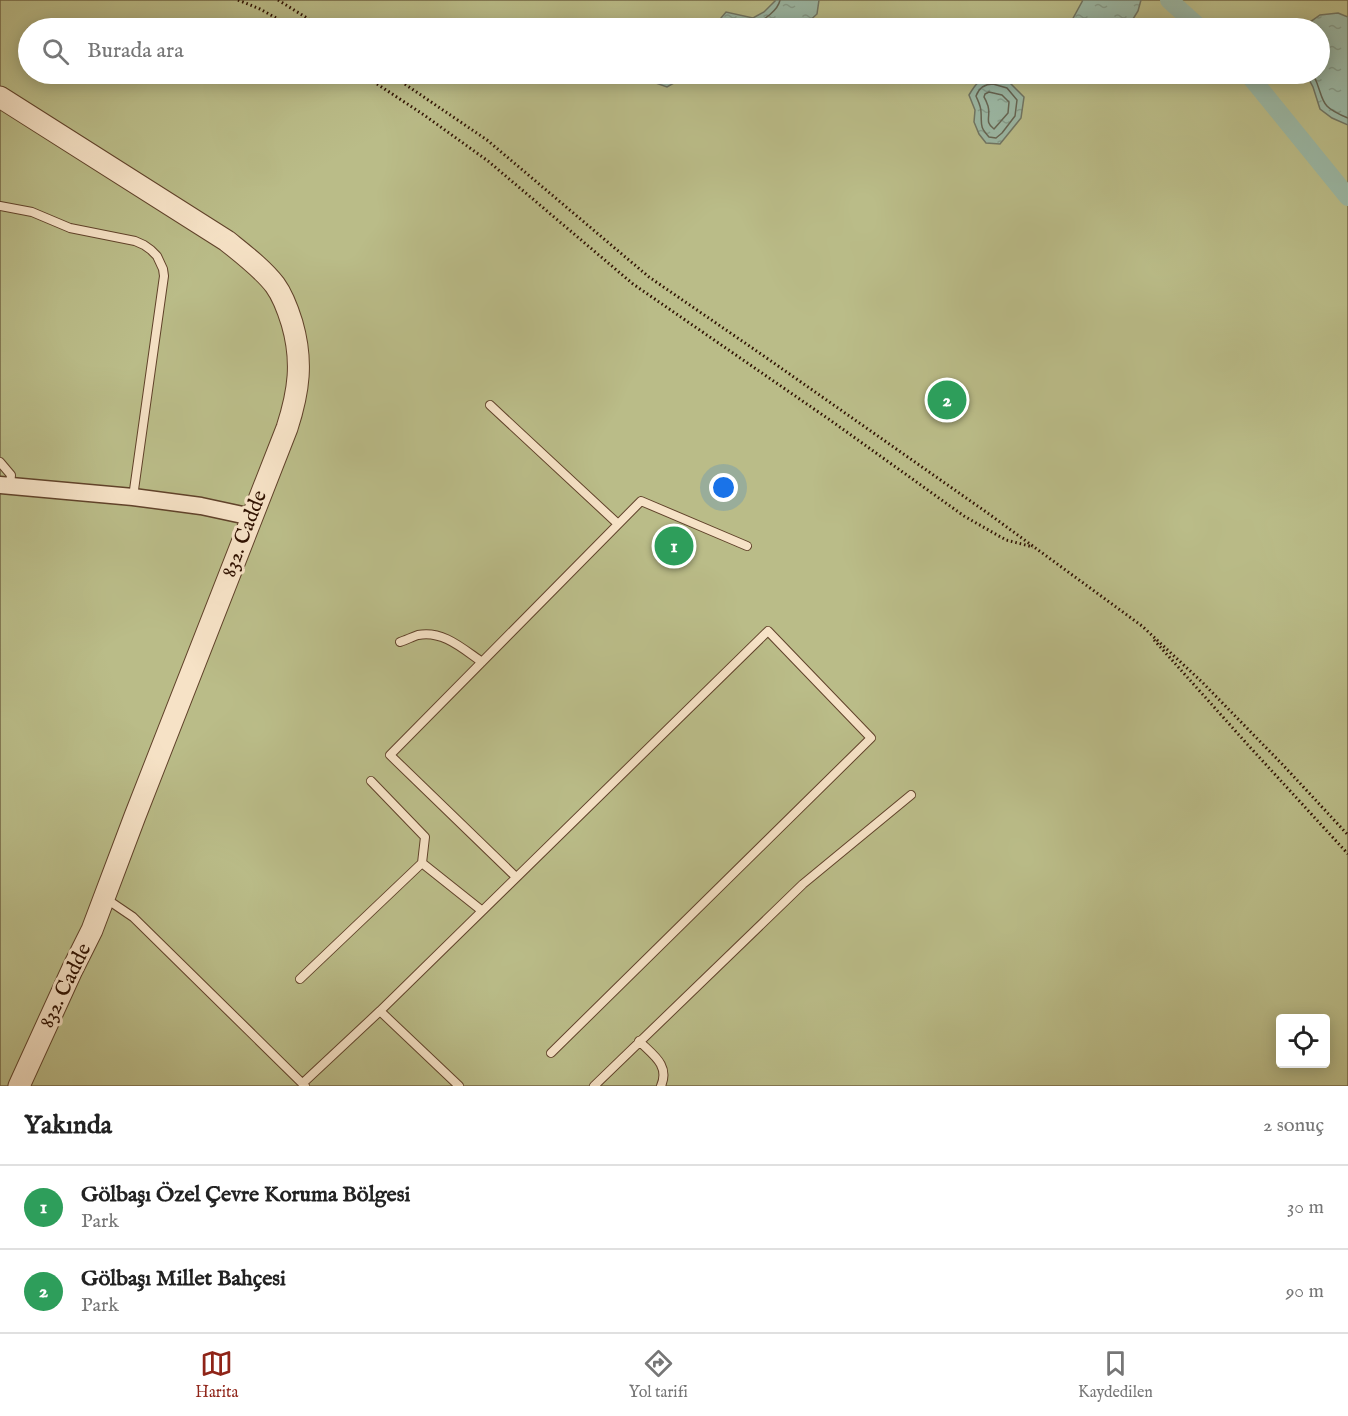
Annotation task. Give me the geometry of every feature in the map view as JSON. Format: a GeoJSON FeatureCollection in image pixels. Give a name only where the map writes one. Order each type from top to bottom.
{"type":"FeatureCollection","features":[{"type":"Feature","properties":{"kind":"street","name":"832. Cadde"},"geometry":{"type":"LineString","coordinates":[[0,97],[227,241],[251,261],[275,285],[288,310],[300,362],[294,405],[287,428],[105,898],[18,1086]]}},
{"type":"Feature","properties":{"kind":"street"},"geometry":{"type":"LineString","coordinates":[[5,485],[133,496],[201,506],[252,517]]}},
{"type":"Feature","properties":{"kind":"lane"},"geometry":{"type":"LineString","coordinates":[[0,206],[32,212],[70,228],[135,241],[151,250],[161,262],[164,276],[133,496]]}},
{"type":"Feature","properties":{"kind":"lane"},"geometry":{"type":"LineString","coordinates":[[490,405],[618,524]]}},
{"type":"Feature","properties":{"kind":"lane"},"geometry":{"type":"LineString","coordinates":[[0,462],[11,475],[5,485]]}},
{"type":"Feature","properties":{"kind":"lane"},"geometry":{"type":"LineString","coordinates":[[516,877],[390,755],[641,501],[747,546]]}},
{"type":"Feature","properties":{"kind":"lane"},"geometry":{"type":"LineString","coordinates":[[105,898],[133,917],[304,1085],[768,631],[871,738],[551,1053]]}},
{"type":"Feature","properties":{"kind":"lane"},"geometry":{"type":"LineString","coordinates":[[400,642],[419,635],[437,635],[450,640],[482,662]]}},
{"type":"Feature","properties":{"kind":"lane"},"geometry":{"type":"LineString","coordinates":[[300,979],[422,863],[425,837],[371,781]]}},
{"type":"Feature","properties":{"kind":"lane"},"geometry":{"type":"LineString","coordinates":[[594,1086],[803,884],[911,795]]}},
{"type":"Feature","properties":{"kind":"lane"},"geometry":{"type":"LineString","coordinates":[[422,863],[482,910]]}},
{"type":"Feature","properties":{"kind":"lane"},"geometry":{"type":"LineString","coordinates":[[380,1011],[459,1086]]}},
{"type":"Feature","properties":{"kind":"lane"},"geometry":{"type":"LineString","coordinates":[[639,1041],[661,1064],[664,1071],[661,1086]]}},
{"type":"Feature","properties":{"kind":"path"},"geometry":{"type":"LineString","coordinates":[[238,0],[276,18]]}},
{"type":"Feature","properties":{"kind":"path"},"geometry":{"type":"LineString","coordinates":[[278,0],[307,18]]}},
{"type":"Feature","properties":{"kind":"path"},"geometry":{"type":"LineString","coordinates":[[377,84],[488,161],[633,284],[964,516],[1006,540],[1035,547]]}},
{"type":"Feature","properties":{"kind":"path"},"geometry":{"type":"LineString","coordinates":[[405,84],[487,140],[649,277],[1035,547],[1142,626],[1202,682],[1348,836]]}},
{"type":"Feature","properties":{"kind":"path"},"geometry":{"type":"LineString","coordinates":[[1142,626],[1348,854]]}},
{"type":"Feature","properties":{"kind":"green space"},"geometry":{"type":"Polygon","coordinates":[[[0,0],[1348,0],[1348,1086],[0,1086],[0,0]]]}},
{"type":"Feature","properties":{"kind":"water"},"geometry":{"type":"Polygon","coordinates":[[[776,0],[819,0],[817,14],[813,18],[753,18],[764,12],[776,0]]]}},
{"type":"Feature","properties":{"kind":"water"},"geometry":{"type":"Polygon","coordinates":[[[1083,0],[1141,0],[1134,18],[1073,18],[1083,0]]]}},
{"type":"Feature","properties":{"kind":"water"},"geometry":{"type":"Polygon","coordinates":[[[726,12],[753,18],[721,18],[726,12]]]}},
{"type":"Feature","properties":{"kind":"water"},"geometry":{"type":"Polygon","coordinates":[[[1338,13],[1348,17],[1348,125],[1332,118],[1320,109],[1311,84],[1330,84],[1330,18],[1316,18],[1320,15],[1338,13]]]}},
{"type":"Feature","properties":{"kind":"water"},"geometry":{"type":"Polygon","coordinates":[[[976,84],[1011,84],[1024,97],[1021,118],[1000,144],[986,143],[979,134],[974,122],[975,110],[969,95],[976,84]]]}},
{"type":"Feature","properties":{"kind":"waterway"},"geometry":{"type":"LineString","coordinates":[[1169,0],[1189,18]]}},
{"type":"Feature","properties":{"kind":"waterway"},"geometry":{"type":"LineString","coordinates":[[1256,84],[1348,197]]}},
{"type":"Feature","properties":{"kind":"place","name":"Gölbaşı Millet Bahçesi"},"geometry":{"type":"Point","coordinates":[947,400]}},
{"type":"Feature","properties":{"kind":"place","name":"Gölbaşı Özel Çevre Koruma Bölgesi"},"geometry":{"type":"Point","coordinates":[674,546]}}]}
